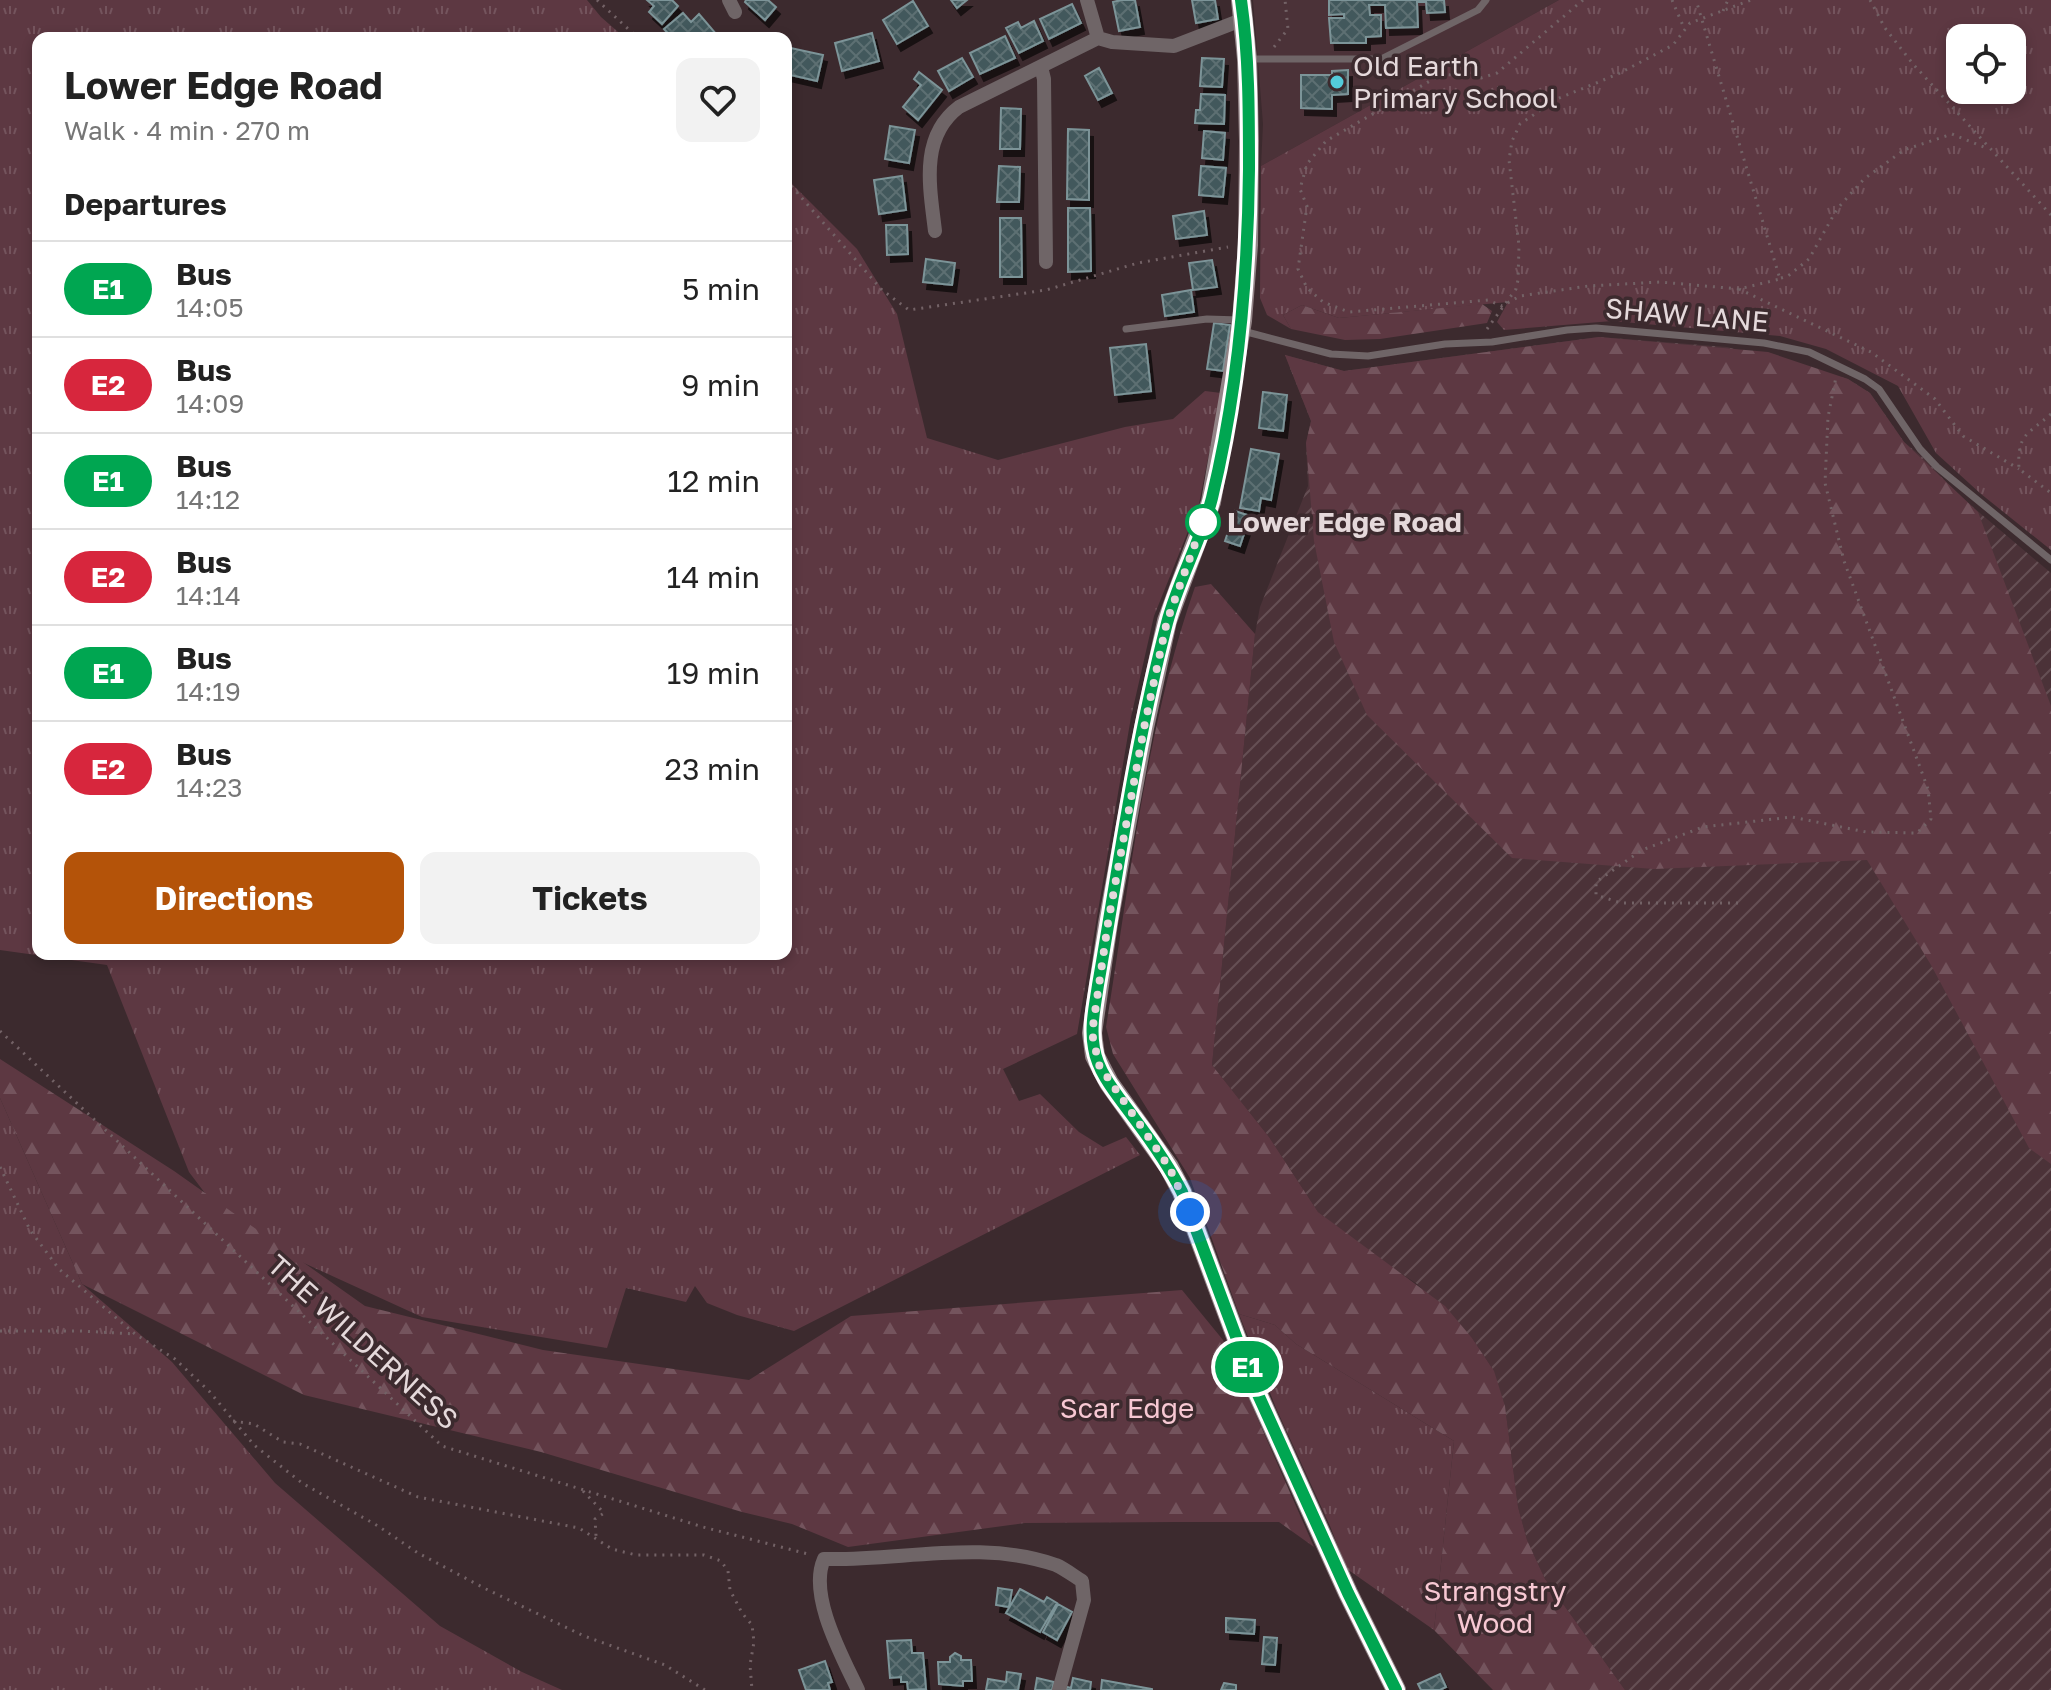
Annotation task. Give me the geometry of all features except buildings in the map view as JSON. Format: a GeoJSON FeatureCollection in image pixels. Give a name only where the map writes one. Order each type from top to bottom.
{"type":"FeatureCollection","features":[{"type":"Feature","properties":{"kind":"street"},"geometry":{"type":"LineString","coordinates":[[1087,0],[1098,38]]}},
{"type":"Feature","properties":{"kind":"street"},"geometry":{"type":"LineString","coordinates":[[935,231],[929,163],[944,123],[959,107],[1098,38],[1112,42],[1174,46],[1242,10],[1256,59],[1248,245],[1241,326],[1211,502],[1167,621],[1144,728],[1098,985],[1093,1046],[1109,1083],[1169,1167],[1182,1192],[1256,1390],[1348,1593],[1396,1690]]}},
{"type":"Feature","properties":{"kind":"street"},"geometry":{"type":"LineString","coordinates":[[1041,67],[1044,79],[1046,262]]}},
{"type":"Feature","properties":{"kind":"street"},"geometry":{"type":"LineString","coordinates":[[858,1690],[820,1595],[819,1570],[824,1559],[960,1553],[1008,1554],[1058,1566],[1082,1581],[1084,1600],[1059,1690]]}},
{"type":"Feature","properties":{"kind":"lane"},"geometry":{"type":"LineString","coordinates":[[1256,59],[1381,59],[1478,10],[1486,0]]}},
{"type":"Feature","properties":{"kind":"lane","name":"SHAW LANE"},"geometry":{"type":"LineString","coordinates":[[1126,329],[1207,319],[1241,326],[1331,354],[1356,356],[1596,328],[1787,347],[1809,352],[1879,389],[1920,449],[1937,467],[2051,560]]}},
{"type":"Feature","properties":{"kind":"path"},"geometry":{"type":"LineString","coordinates":[[597,0],[632,32]]}},
{"type":"Feature","properties":{"kind":"path"},"geometry":{"type":"LineString","coordinates":[[1256,59],[1288,29],[1285,0]]}},
{"type":"Feature","properties":{"kind":"path"},"geometry":{"type":"LineString","coordinates":[[1502,306],[1488,300],[1349,312],[1323,302],[1307,288],[1298,269],[1307,206],[1300,189],[1307,164],[1326,141],[1442,74],[1481,78],[1497,73],[1583,0]]}},
{"type":"Feature","properties":{"kind":"path"},"geometry":{"type":"LineString","coordinates":[[1672,0],[1684,28]]}},
{"type":"Feature","properties":{"kind":"path"},"geometry":{"type":"LineString","coordinates":[[1696,0],[1780,279]]}},
{"type":"Feature","properties":{"kind":"path"},"geometry":{"type":"LineString","coordinates":[[1722,12],[1728,0]]}},
{"type":"Feature","properties":{"kind":"path"},"geometry":{"type":"LineString","coordinates":[[1480,342],[1516,289],[1520,265],[1509,160],[1512,141],[1520,124],[1557,99],[1618,74],[1673,45],[1684,28],[1751,0]]}},
{"type":"Feature","properties":{"kind":"path"},"geometry":{"type":"LineString","coordinates":[[1870,0],[1885,28],[1913,64],[2051,215]]}},
{"type":"Feature","properties":{"kind":"path"},"geometry":{"type":"LineString","coordinates":[[1502,306],[1520,296],[1588,286],[1660,282],[1739,289],[1780,279],[1809,259],[1837,209],[1864,179],[1904,150],[1952,134],[1990,149]]}},
{"type":"Feature","properties":{"kind":"path"},"geometry":{"type":"LineString","coordinates":[[792,187],[882,290],[909,310],[1046,290],[1138,263],[1190,252],[1248,245]]}},
{"type":"Feature","properties":{"kind":"path"},"geometry":{"type":"LineString","coordinates":[[1739,289],[1871,352],[1935,399],[1963,436],[2019,469],[2051,493]]}},
{"type":"Feature","properties":{"kind":"path"},"geometry":{"type":"LineString","coordinates":[[1738,903],[1621,903],[1596,895],[1596,882],[1642,850],[1703,827],[1792,817],[1866,832],[1917,833],[1931,819],[1928,789],[1844,561],[1825,483],[1828,417],[1839,366]]}},
{"type":"Feature","properties":{"kind":"path"},"geometry":{"type":"LineString","coordinates":[[2019,469],[2021,440],[2051,414]]}},
{"type":"Feature","properties":{"kind":"path","name":"THE WILDERNESS"},"geometry":{"type":"LineString","coordinates":[[0,1031],[442,1446],[703,1527],[824,1559]]}},
{"type":"Feature","properties":{"kind":"path"},"geometry":{"type":"LineString","coordinates":[[0,1167],[30,1230],[59,1269],[135,1334],[175,1359],[209,1391],[254,1445],[302,1483],[378,1526],[418,1553],[540,1617],[665,1665],[705,1690]]}},
{"type":"Feature","properties":{"kind":"path"},"geometry":{"type":"LineString","coordinates":[[0,1331],[135,1334]]}},
{"type":"Feature","properties":{"kind":"path"},"geometry":{"type":"LineString","coordinates":[[233,1421],[254,1424],[283,1442],[300,1444],[418,1497],[579,1528],[612,1549],[636,1555],[704,1555],[721,1561],[728,1571],[730,1590],[752,1625],[752,1690]]}},
{"type":"Feature","properties":{"kind":"path"},"geometry":{"type":"LineString","coordinates":[[580,1489],[604,1513],[595,1519],[596,1539]]}},
{"type":"Feature","properties":{"kind":"shaded area","name":"Old Earth Primary School"},"geometry":{"type":"Polygon","coordinates":[[[1253,0],[1559,0],[1261,166],[1263,124],[1253,0]]]}},
{"type":"Feature","properties":{"kind":"shaded area"},"geometry":{"type":"Polygon","coordinates":[[[1599,337],[1727,347],[1848,379],[1870,393],[1904,442],[1926,460],[1955,492],[2051,573],[2051,1690],[1625,1690],[1545,1579],[1527,1540],[1518,1507],[1505,1406],[1492,1368],[1472,1338],[1417,1284],[1318,1212],[1269,1137],[1212,1065],[1255,634],[1260,607],[1308,486],[1306,443],[1311,421],[1285,355],[1344,371],[1599,337]]]}},
{"type":"Feature","properties":{"kind":"green space"},"geometry":{"type":"Polygon","coordinates":[[[0,0],[587,0],[618,32],[32,32],[32,954],[0,950],[0,0]]]}},
{"type":"Feature","properties":{"kind":"green space"},"geometry":{"type":"Polygon","coordinates":[[[1559,0],[2051,0],[2051,550],[1936,453],[1898,386],[1826,349],[1780,336],[1612,321],[1504,330],[1497,322],[1508,302],[1339,318],[1302,305],[1283,315],[1291,329],[1267,315],[1260,298],[1261,166],[1559,0]]]}},
{"type":"Feature","properties":{"kind":"green space"},"geometry":{"type":"Polygon","coordinates":[[[792,183],[857,249],[897,314],[927,438],[998,460],[1125,427],[1173,419],[1205,391],[1221,393],[1199,504],[1154,616],[1131,717],[1077,1034],[1003,1069],[1019,1101],[1040,1094],[1079,1132],[1103,1147],[1126,1137],[1140,1155],[794,1331],[707,1303],[695,1286],[686,1302],[626,1288],[607,1348],[422,1317],[271,1248],[217,1209],[189,1172],[107,965],[71,960],[792,960],[792,183]]]}},
{"type":"Feature","properties":{"kind":"green space"},"geometry":{"type":"Polygon","coordinates":[[[1482,304],[1492,311],[1487,323],[1380,339],[1345,340],[1291,329],[1283,315],[1302,305],[1339,318],[1482,304]]]}},
{"type":"Feature","properties":{"kind":"green space"},"geometry":{"type":"Polygon","coordinates":[[[1599,337],[1768,352],[1848,379],[1870,393],[1904,442],[1978,512],[2051,706],[2051,1164],[2029,1148],[1931,965],[1867,860],[1654,869],[1512,858],[1367,715],[1334,642],[1314,541],[1306,443],[1311,421],[1285,355],[1344,371],[1599,337]]]}},
{"type":"Feature","properties":{"kind":"green space","name":"Strangstry Wood"},"geometry":{"type":"Polygon","coordinates":[[[1211,584],[1255,634],[1212,1065],[1269,1137],[1318,1212],[1445,1306],[1494,1371],[1505,1406],[1518,1507],[1527,1540],[1545,1579],[1625,1690],[1493,1690],[1434,1630],[1454,1441],[1296,1344],[1275,1325],[1239,1314],[1190,1178],[1113,1054],[1106,1027],[1152,749],[1178,640],[1195,587],[1211,584]]]}},
{"type":"Feature","properties":{"kind":"green space","name":"Scar Edge"},"geometry":{"type":"Polygon","coordinates":[[[0,1059],[174,1171],[365,1306],[543,1350],[749,1380],[851,1316],[1182,1290],[1223,1340],[1314,1547],[1279,1522],[1174,1522],[1025,1523],[848,1547],[792,1524],[541,1452],[304,1395],[82,1284],[0,1098],[0,1059]]]}},
{"type":"Feature","properties":{"kind":"green space"},"geometry":{"type":"Polygon","coordinates":[[[0,1098],[82,1284],[172,1362],[275,1483],[440,1626],[522,1672],[562,1690],[0,1690],[0,1098]]]}},
{"type":"Feature","properties":{"kind":"green space"},"geometry":{"type":"Polygon","coordinates":[[[1239,1314],[1275,1325],[1296,1344],[1454,1441],[1434,1630],[1347,1569],[1276,1408],[1239,1314]]]}},
{"type":"Feature","properties":{"kind":"bus line","name":"E1"},"geometry":{"type":"LineString","coordinates":[[1241,0],[1246,39],[1249,141],[1248,245],[1242,321],[1211,502],[1167,621],[1144,728],[1098,985],[1093,1046],[1109,1083],[1169,1167],[1182,1192],[1256,1390],[1348,1593],[1396,1690]]}},
{"type":"Feature","properties":{"kind":"place","name":"Old Earth Primary School"},"geometry":{"type":"Point","coordinates":[1337,82]}},
{"type":"Feature","properties":{"kind":"place","name":"Lower Edge Road"},"geometry":{"type":"Point","coordinates":[1203,522]}},
{"type":"Feature","properties":{"kind":"route"},"geometry":{"type":"LineString","coordinates":[[1190,1212],[1169,1167],[1099,1065],[1092,1033],[1128,806],[1167,621],[1203,522]]}}]}
